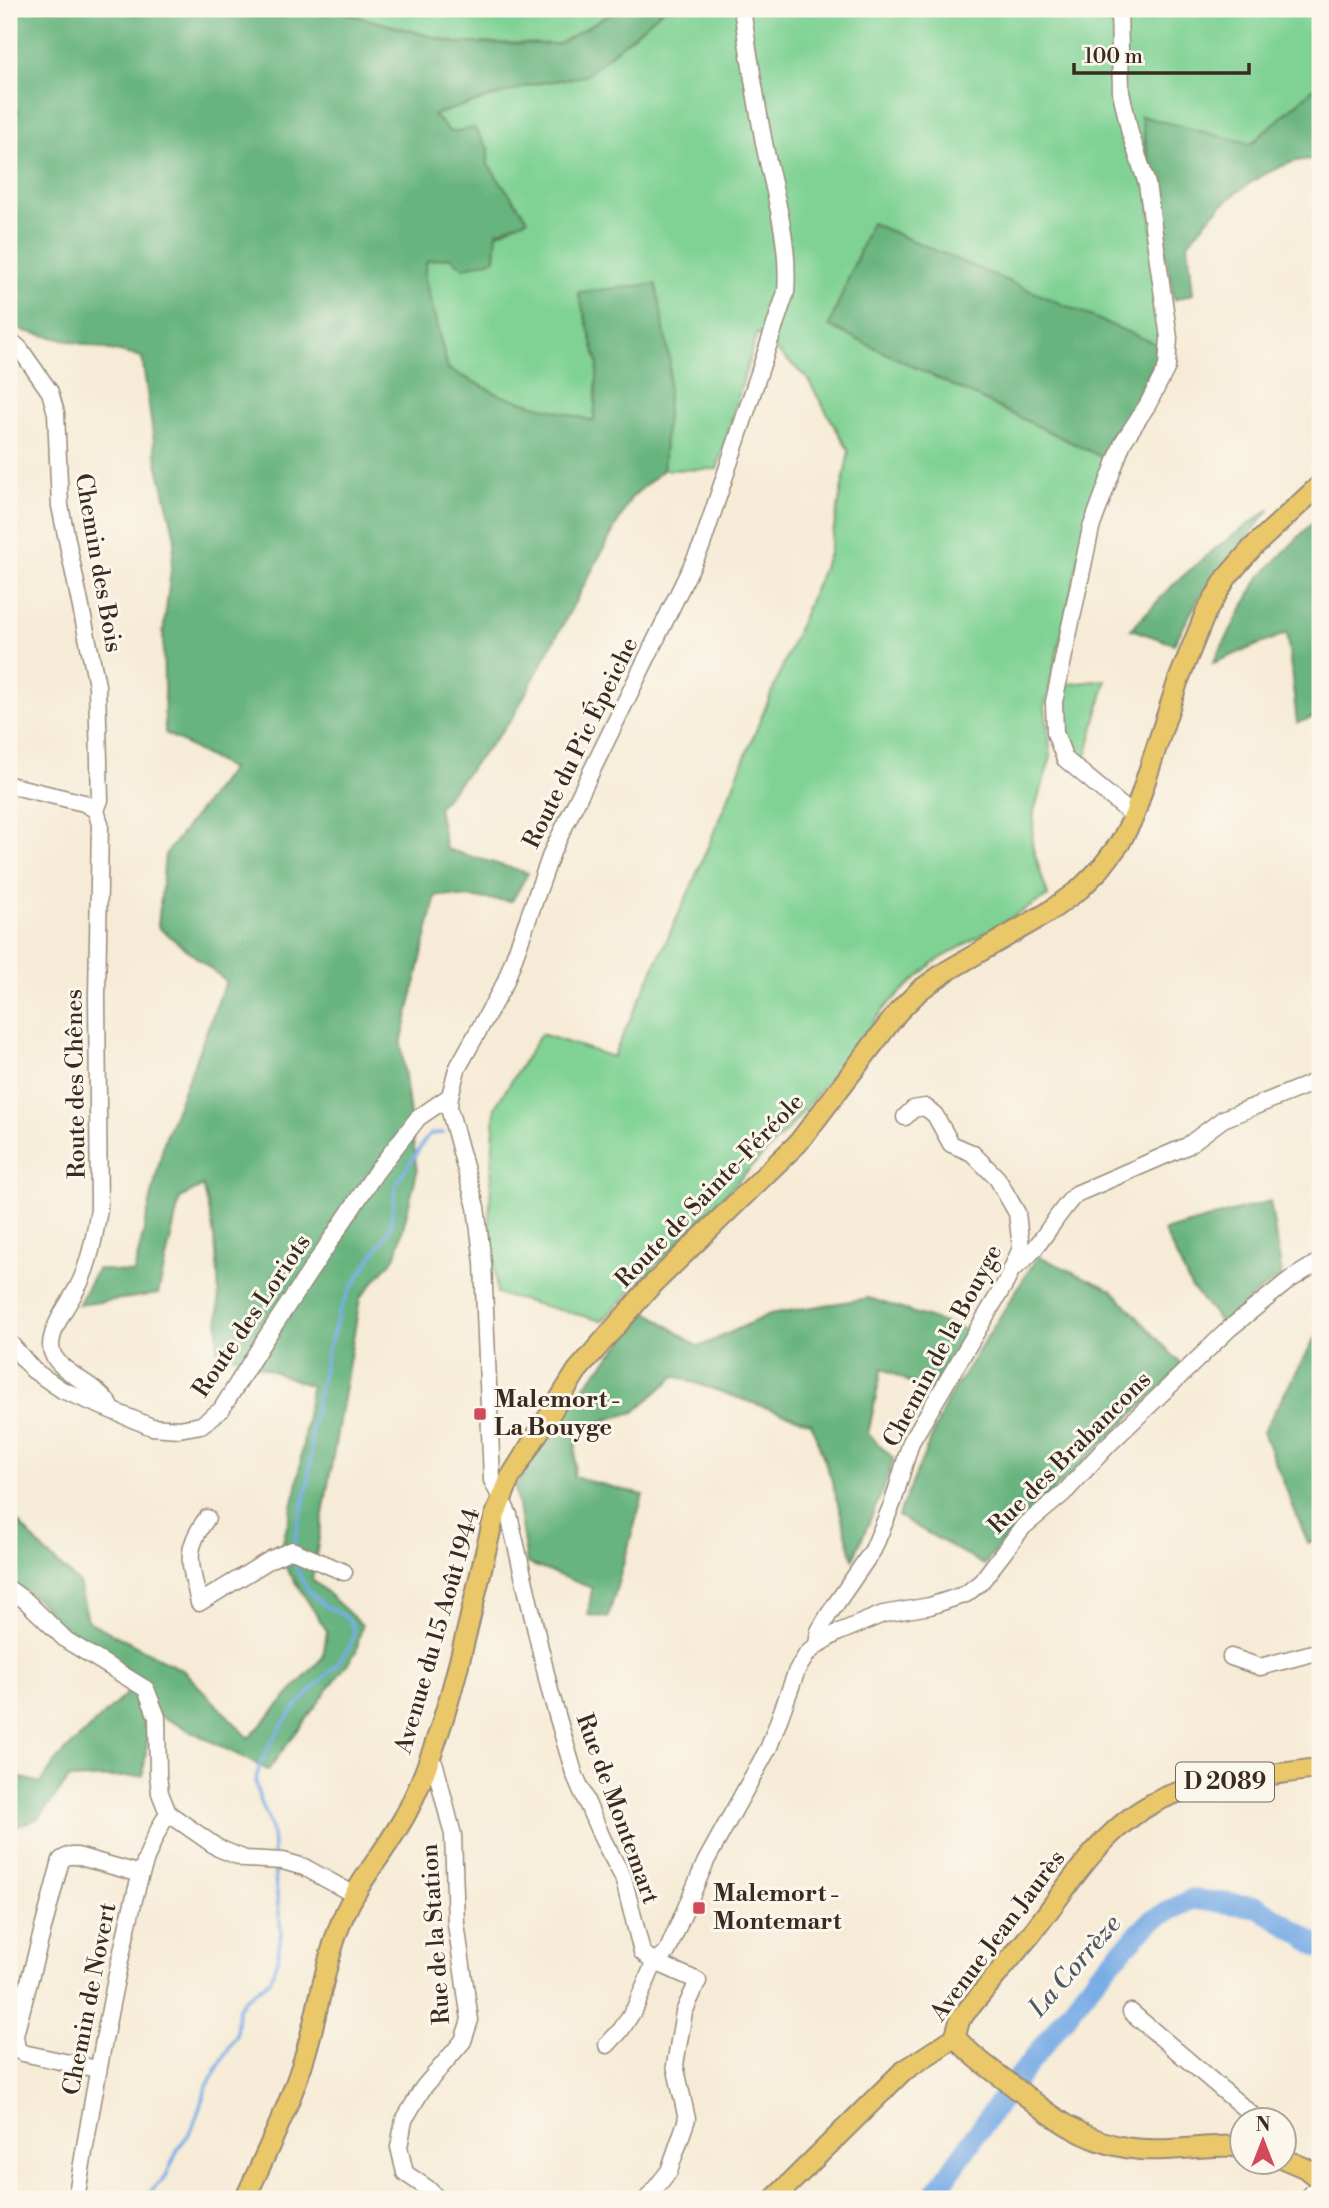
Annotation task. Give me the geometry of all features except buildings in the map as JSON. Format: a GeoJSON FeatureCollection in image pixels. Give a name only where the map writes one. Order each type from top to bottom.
{"type":"FeatureCollection","features":[{"type":"Feature","properties":{"kind":"main road","name":"Route de Sainte-Féréole"},"geometry":{"type":"LineString","coordinates":[[500,1499],[510,1478],[577,1371],[649,1288],[798,1143],[898,1012],[920,990],[947,971],[1046,913],[1080,889],[1101,868],[1120,843],[1134,816],[1178,681],[1206,612],[1227,577],[1253,547],[1320,485]]}},
{"type":"Feature","properties":{"kind":"main road","name":"Avenue du 15 Août 1944"},"geometry":{"type":"LineString","coordinates":[[245,2199],[291,2097],[306,2054],[329,1957],[354,1894],[409,1807],[428,1761],[449,1697],[500,1499]]}},
{"type":"Feature","properties":{"kind":"main road","name":"Avenue Jean Jaurès"},"geometry":{"type":"LineString","coordinates":[[774,2199],[902,2072],[924,2060],[955,2037],[960,2019],[1033,1931],[1070,1878],[1103,1840],[1136,1813],[1177,1793],[1214,1783],[1320,1768]]}},
{"type":"Feature","properties":{"kind":"main road"},"geometry":{"type":"LineString","coordinates":[[955,2037],[971,2053],[1057,2120],[1081,2134],[1105,2143],[1132,2148],[1228,2146]]}},
{"type":"Feature","properties":{"kind":"main road"},"geometry":{"type":"LineString","coordinates":[[1298,2165],[1320,2182]]}},
{"type":"Feature","properties":{"kind":"street","name":"Route du Pic Épeiche"},"geometry":{"type":"LineString","coordinates":[[500,1499],[492,1480],[483,1263],[476,1207],[449,1108],[450,1096],[457,1069],[505,983],[552,852],[702,545],[786,292],[785,240],[765,146],[742,9]]}},
{"type":"Feature","properties":{"kind":"street"},"geometry":{"type":"LineString","coordinates":[[1119,9],[1121,92],[1130,133],[1147,184],[1169,338],[1167,366],[1148,404],[1123,442],[1091,528],[1054,702],[1055,733],[1065,759],[1134,816]]}},
{"type":"Feature","properties":{"kind":"street","name":"Chemin des Bois"},"geometry":{"type":"LineString","coordinates":[[9,339],[20,349],[50,392],[56,413],[60,506],[97,685],[100,800],[96,810]]}},
{"type":"Feature","properties":{"kind":"street"},"geometry":{"type":"LineString","coordinates":[[9,785],[84,803],[96,810]]}},
{"type":"Feature","properties":{"kind":"street","name":"Route des Chênes"},"geometry":{"type":"LineString","coordinates":[[96,810],[100,824],[97,996],[99,1209],[94,1242],[81,1280],[59,1319],[52,1337],[51,1351],[61,1365],[107,1399],[113,1411]]}},
{"type":"Feature","properties":{"kind":"street"},"geometry":{"type":"LineString","coordinates":[[1012,1269],[1031,1256],[1062,1207],[1076,1194],[1187,1146],[1223,1119],[1320,1080]]}},
{"type":"Feature","properties":{"kind":"street","name":"Route des Loriots"},"geometry":{"type":"LineString","coordinates":[[9,1342],[33,1370],[62,1390],[152,1427],[179,1429],[201,1425],[221,1410],[376,1172],[418,1118],[450,1096]]}},
{"type":"Feature","properties":{"kind":"street","name":"Chemin de la Bouyge"},"geometry":{"type":"LineString","coordinates":[[817,1645],[819,1631],[828,1614],[873,1550],[893,1502],[911,1442],[1012,1269],[1021,1248],[1017,1213],[998,1178],[972,1153],[951,1144],[935,1115],[925,1107],[913,1108],[905,1117]]}},
{"type":"Feature","properties":{"kind":"street","name":"Rue des Brabancons"},"geometry":{"type":"LineString","coordinates":[[607,2045],[621,2030],[635,2008],[655,1961],[667,1952],[706,1861],[769,1747],[797,1670],[807,1654],[837,1633],[883,1614],[930,1606],[966,1594],[981,1582],[1023,1527],[1065,1492],[1107,1446],[1230,1328],[1288,1281],[1320,1261]]}},
{"type":"Feature","properties":{"kind":"street","name":"Rue de Montemart"},"geometry":{"type":"LineString","coordinates":[[500,1499],[509,1515],[548,1679],[574,1773],[603,1840],[623,1877],[642,1952],[655,1961]]}},
{"type":"Feature","properties":{"kind":"street"},"geometry":{"type":"LineString","coordinates":[[207,1518],[195,1535],[190,1550],[199,1603],[271,1559],[292,1550],[344,1572]]}},
{"type":"Feature","properties":{"kind":"street"},"geometry":{"type":"LineString","coordinates":[[9,1589],[26,1601],[66,1640],[146,1689],[157,1717],[158,1774],[160,1793],[167,1813],[218,1848],[245,1858],[304,1867],[354,1894]]}},
{"type":"Feature","properties":{"kind":"street"},"geometry":{"type":"LineString","coordinates":[[1231,1657],[1260,1667],[1320,1651]]}},
{"type":"Feature","properties":{"kind":"street","name":"Rue de la Station"},"geometry":{"type":"LineString","coordinates":[[428,1761],[435,1765],[453,1835],[456,1924],[470,2020],[463,2041],[423,2088],[404,2120],[399,2147],[405,2173],[438,2199]]}},
{"type":"Feature","properties":{"kind":"street","name":"Chemin de Novert"},"geometry":{"type":"LineString","coordinates":[[76,2199],[97,2069],[141,1874],[167,1813]]}},
{"type":"Feature","properties":{"kind":"street"},"geometry":{"type":"LineString","coordinates":[[97,2069],[23,2053],[18,2050],[16,2035],[61,1860],[68,1856],[77,1856],[141,1874]]}},
{"type":"Feature","properties":{"kind":"street"},"geometry":{"type":"LineString","coordinates":[[647,2199],[669,2171],[687,2119],[675,2065],[684,2012],[698,1981],[655,1961]]}},
{"type":"Feature","properties":{"kind":"street"},"geometry":{"type":"LineString","coordinates":[[1131,2012],[1242,2106]]}},
{"type":"Feature","properties":{"kind":"street"},"geometry":{"type":"LineString","coordinates":[[1307,2199],[1320,2182]]}},
{"type":"Feature","properties":{"kind":"green space"},"geometry":{"type":"Polygon","coordinates":[[[9,9],[339,9],[348,14],[456,43],[558,44],[619,9],[664,9],[585,76],[534,84],[433,115],[450,132],[474,128],[488,148],[488,165],[528,219],[497,232],[495,259],[464,268],[450,257],[427,261],[424,276],[448,369],[502,396],[594,421],[598,363],[578,292],[656,284],[670,362],[663,470],[631,498],[512,719],[438,807],[446,849],[528,873],[512,901],[436,895],[401,1044],[417,1172],[396,1256],[360,1298],[312,1579],[362,1625],[356,1652],[268,1770],[151,1711],[143,1776],[69,1779],[39,1818],[16,1827],[9,1837],[9,1775],[41,1783],[57,1759],[142,1679],[71,1635],[39,1601],[9,1580],[9,1512],[46,1553],[79,1583],[88,1621],[184,1671],[249,1738],[323,1657],[327,1631],[279,1557],[297,1487],[311,1386],[217,1350],[218,1268],[203,1186],[180,1198],[158,1294],[78,1305],[97,1269],[134,1273],[165,1138],[226,981],[158,927],[165,855],[231,769],[165,733],[163,634],[175,538],[157,462],[142,357],[20,330],[9,319],[9,124],[18,111],[9,108],[9,9]]]}},
{"type":"Feature","properties":{"kind":"green space"},"geometry":{"type":"Polygon","coordinates":[[[339,9],[619,9],[558,44],[456,43],[348,14],[339,9]]]}},
{"type":"Feature","properties":{"kind":"green space"},"geometry":{"type":"Polygon","coordinates":[[[664,9],[1320,9],[1320,83],[1251,144],[1142,117],[1163,347],[871,223],[830,326],[1110,461],[1080,553],[1045,706],[1051,757],[1034,811],[1032,845],[1048,896],[933,963],[887,1005],[793,1124],[602,1321],[497,1294],[489,1220],[495,1107],[541,1034],[613,1057],[692,885],[829,554],[849,451],[807,378],[757,333],[717,469],[663,470],[670,362],[579,292],[598,363],[594,422],[502,396],[448,369],[424,276],[427,260],[450,257],[527,219],[488,165],[488,148],[450,132],[433,115],[534,84],[585,76],[664,9]]]}},
{"type":"Feature","properties":{"kind":"green space"},"geometry":{"type":"Polygon","coordinates":[[[1320,83],[1320,159],[1300,160],[1277,168],[1248,185],[1221,206],[1188,244],[1193,294],[1174,300],[1141,116],[1251,144],[1320,83]]]}},
{"type":"Feature","properties":{"kind":"green space"},"geometry":{"type":"Polygon","coordinates":[[[871,223],[1163,347],[1110,461],[829,326],[871,223]]]}},
{"type":"Feature","properties":{"kind":"green space"},"geometry":{"type":"Polygon","coordinates":[[[1270,509],[1199,598],[1174,644],[1131,629],[1176,582],[1217,547],[1270,509]]]}},
{"type":"Feature","properties":{"kind":"green space"},"geometry":{"type":"Polygon","coordinates":[[[1320,515],[1320,715],[1297,723],[1287,633],[1213,663],[1258,579],[1320,515]]]}},
{"type":"Feature","properties":{"kind":"green space"},"geometry":{"type":"Polygon","coordinates":[[[1106,680],[1083,768],[1066,747],[1058,708],[1061,685],[1106,680]]]}},
{"type":"Feature","properties":{"kind":"green space"},"geometry":{"type":"Polygon","coordinates":[[[1270,1201],[1282,1276],[1254,1295],[1224,1326],[1191,1287],[1164,1231],[1270,1201]]]}},
{"type":"Feature","properties":{"kind":"green space"},"geometry":{"type":"Polygon","coordinates":[[[1038,1256],[1112,1290],[1183,1366],[1021,1522],[984,1565],[898,1516],[947,1401],[1038,1256]]]}},
{"type":"Feature","properties":{"kind":"green space"},"geometry":{"type":"Polygon","coordinates":[[[869,1298],[968,1331],[929,1392],[882,1368],[868,1434],[894,1459],[853,1559],[831,1478],[811,1423],[675,1376],[634,1412],[577,1428],[574,1477],[643,1495],[608,1618],[588,1615],[592,1588],[527,1563],[515,1487],[569,1404],[648,1312],[699,1347],[770,1314],[869,1298]]]}},
{"type":"Feature","properties":{"kind":"green space"},"geometry":{"type":"Polygon","coordinates":[[[1320,1336],[1320,1539],[1308,1543],[1263,1432],[1316,1337],[1320,1336]]]}},
{"type":"Feature","properties":{"kind":"waterway"},"geometry":{"type":"LineString","coordinates":[[293,1546],[308,1484],[311,1430],[327,1352],[341,1308],[390,1229],[396,1184],[430,1134],[443,1133]]}},
{"type":"Feature","properties":{"kind":"waterway"},"geometry":{"type":"LineString","coordinates":[[273,1855],[273,1839],[257,1788],[257,1774],[289,1715],[332,1670],[353,1637],[353,1628],[348,1620],[318,1601],[308,1590],[293,1557]]}},
{"type":"Feature","properties":{"kind":"waterway"},"geometry":{"type":"LineString","coordinates":[[144,2199],[166,2176],[179,2147],[192,2130],[207,2086],[236,2036],[238,2008],[245,1999],[270,1980],[278,1957],[281,1932],[274,1867]]}},
{"type":"Feature","properties":{"kind":"waterway","name":"La Corrèze"},"geometry":{"type":"LineString","coordinates":[[931,2199],[994,2109],[1099,1974],[1151,1921],[1192,1899],[1258,1907],[1320,1947]]}},
{"type":"Feature","properties":{"kind":"place","name":"Malemort - La Bouyge"},"geometry":{"type":"Point","coordinates":[480,1414]}},
{"type":"Feature","properties":{"kind":"place","name":"Malemort - Montemart"},"geometry":{"type":"Point","coordinates":[699,1908]}}]}
